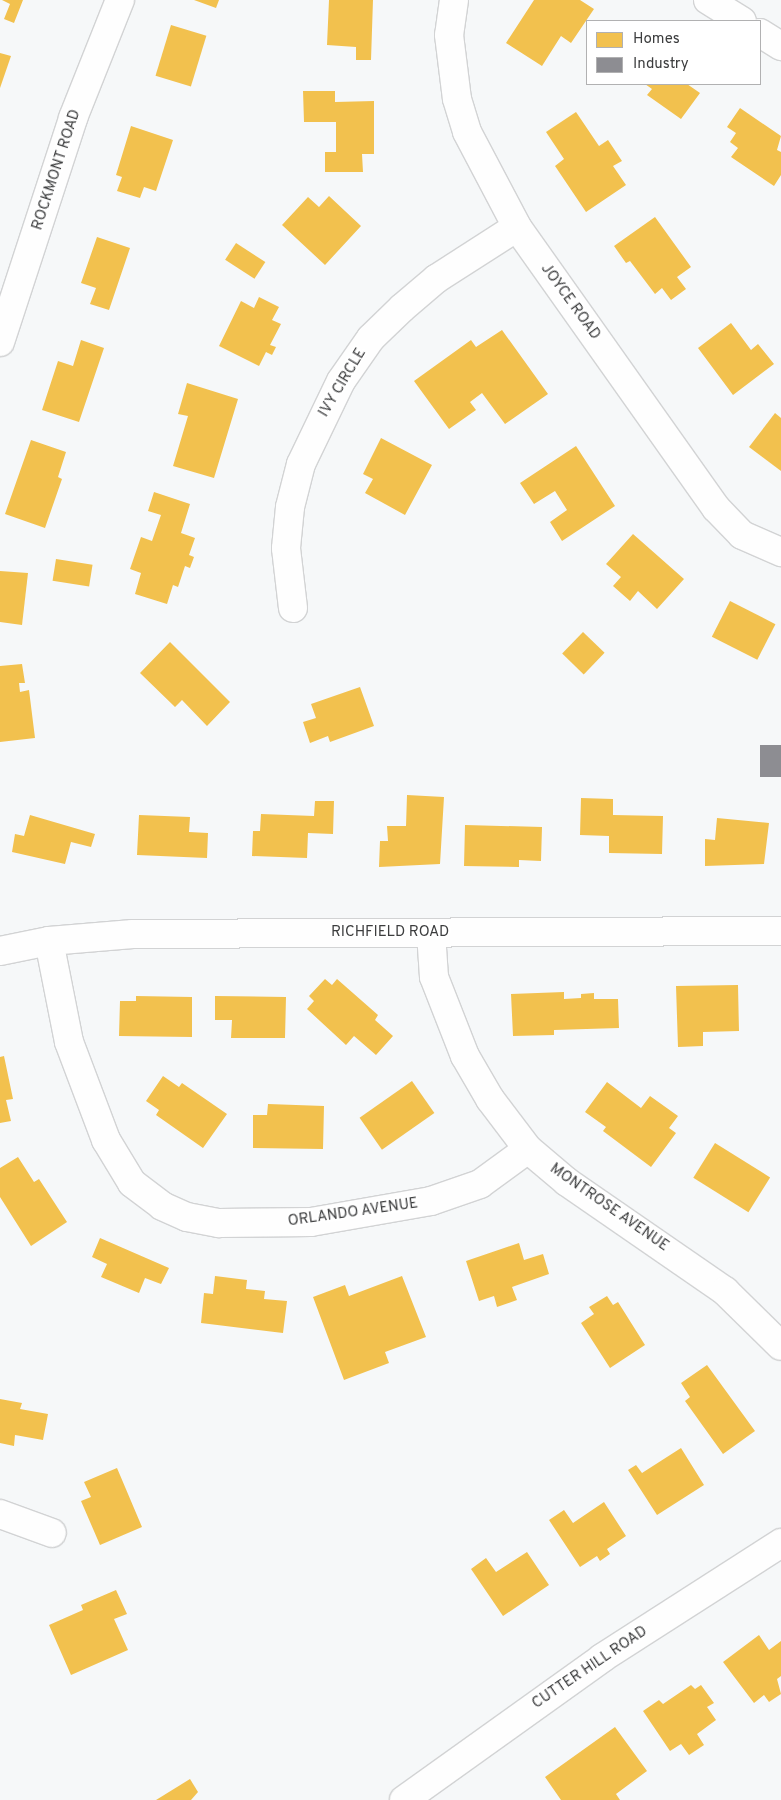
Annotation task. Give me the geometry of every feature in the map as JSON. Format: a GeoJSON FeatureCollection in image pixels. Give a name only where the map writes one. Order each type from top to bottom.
{"type":"FeatureCollection","features":[{"type":"Feature","properties":{"kind":"street","name":"ROCKMONT ROAD"},"geometry":{"type":"LineString","coordinates":[[0,342],[73,118],[120,0]]}},
{"type":"Feature","properties":{"kind":"street","name":"JOYCE ROAD"},"geometry":{"type":"LineString","coordinates":[[454,0],[450,35],[457,99],[467,132],[517,226],[716,508],[742,535],[781,552]]}},
{"type":"Feature","properties":{"kind":"street"},"geometry":{"type":"LineString","coordinates":[[708,0],[740,20]]}},
{"type":"Feature","properties":{"kind":"street"},"geometry":{"type":"LineString","coordinates":[[761,34],[781,46]]}},
{"type":"Feature","properties":{"kind":"street","name":"IVY CIRCLE"},"geometry":{"type":"LineString","coordinates":[[293,608],[286,548],[290,507],[301,464],[341,381],[370,338],[402,308],[436,279],[517,226]]}},
{"type":"Feature","properties":{"kind":"street","name":"RICHFIELD ROAD"},"geometry":{"type":"LineString","coordinates":[[0,952],[49,941],[133,934],[781,931]]}},
{"type":"Feature","properties":{"kind":"street","name":"MONTROSE AVENUE"},"geometry":{"type":"LineString","coordinates":[[431,934],[434,978],[465,1056],[490,1099],[528,1148],[567,1182],[725,1291],[781,1346]]}},
{"type":"Feature","properties":{"kind":"street","name":"ORLANDO AVENUE"},"geometry":{"type":"LineString","coordinates":[[49,941],[63,1018],[95,1116],[126,1175],[162,1206],[187,1217],[219,1223],[270,1224],[349,1216],[431,1201],[480,1184],[528,1148]]}},
{"type":"Feature","properties":{"kind":"street"},"geometry":{"type":"LineString","coordinates":[[0,1514],[52,1533]]}},
{"type":"Feature","properties":{"kind":"street","name":"CUTTER HILL ROAD"},"geometry":{"type":"LineString","coordinates":[[404,1800],[602,1658],[781,1543]]}},
{"type":"Feature","properties":{"kind":"building: Homes"},"geometry":{"type":"Polygon","coordinates":[[[2,0],[23,0],[14,23],[4,19],[10,4],[2,0]]]}},
{"type":"Feature","properties":{"kind":"building: Homes"},"geometry":{"type":"Polygon","coordinates":[[[194,0],[219,0],[216,8],[194,0]]]}},
{"type":"Feature","properties":{"kind":"building: Homes"},"geometry":{"type":"Polygon","coordinates":[[[329,0],[373,0],[371,60],[356,60],[356,47],[327,45],[329,0]]]}},
{"type":"Feature","properties":{"kind":"building: Homes"},"geometry":{"type":"Polygon","coordinates":[[[534,0],[580,0],[594,9],[571,43],[561,36],[542,66],[506,43],[534,0]]]}},
{"type":"Feature","properties":{"kind":"building: Homes"},"geometry":{"type":"Polygon","coordinates":[[[171,25],[206,36],[191,87],[156,76],[171,25]]]}},
{"type":"Feature","properties":{"kind":"building: Homes"},"geometry":{"type":"Polygon","coordinates":[[[0,53],[11,56],[0,88],[0,53]]]}},
{"type":"Feature","properties":{"kind":"building: Homes"},"geometry":{"type":"Polygon","coordinates":[[[646,85],[688,85],[700,93],[681,119],[647,95],[652,89],[646,85]]]}},
{"type":"Feature","properties":{"kind":"building: Homes"},"geometry":{"type":"Polygon","coordinates":[[[303,91],[335,91],[335,102],[374,101],[374,154],[362,154],[363,172],[325,172],[325,152],[336,152],[336,122],[304,122],[303,91]]]}},
{"type":"Feature","properties":{"kind":"building: Homes"},"geometry":{"type":"Polygon","coordinates":[[[740,108],[781,136],[777,150],[781,152],[781,175],[774,186],[731,157],[738,148],[730,142],[736,133],[727,127],[740,108]]]}},
{"type":"Feature","properties":{"kind":"building: Homes"},"geometry":{"type":"Polygon","coordinates":[[[576,112],[599,146],[608,140],[622,161],[613,166],[626,185],[586,212],[555,166],[564,159],[546,132],[576,112]]]}},
{"type":"Feature","properties":{"kind":"building: Homes"},"geometry":{"type":"Polygon","coordinates":[[[131,126],[173,140],[156,191],[144,187],[140,198],[117,191],[122,177],[116,175],[131,126]]]}},
{"type":"Feature","properties":{"kind":"building: Homes"},"geometry":{"type":"Polygon","coordinates":[[[329,196],[361,226],[325,265],[282,225],[308,197],[319,207],[329,196]]]}},
{"type":"Feature","properties":{"kind":"building: Homes"},"geometry":{"type":"Polygon","coordinates":[[[655,217],[691,267],[677,277],[686,289],[671,300],[662,288],[655,294],[630,261],[626,263],[614,246],[655,217]]]}},
{"type":"Feature","properties":{"kind":"building: Homes"},"geometry":{"type":"Polygon","coordinates":[[[97,237],[130,248],[109,310],[90,304],[96,288],[81,283],[97,237]]]}},
{"type":"Feature","properties":{"kind":"building: Homes"},"geometry":{"type":"Polygon","coordinates":[[[236,243],[265,262],[254,279],[225,260],[236,243]]]}},
{"type":"Feature","properties":{"kind":"building: Homes"},"geometry":{"type":"Polygon","coordinates":[[[259,297],[279,307],[272,320],[281,324],[270,345],[276,347],[272,355],[266,352],[259,366],[219,346],[241,301],[254,308],[259,297]]]}},
{"type":"Feature","properties":{"kind":"building: Homes"},"geometry":{"type":"Polygon","coordinates":[[[731,323],[751,350],[758,344],[774,364],[733,395],[698,348],[731,323]]]}},
{"type":"Feature","properties":{"kind":"building: Homes"},"geometry":{"type":"Polygon","coordinates":[[[502,330],[548,394],[505,424],[482,393],[470,402],[476,410],[449,429],[414,381],[471,340],[476,347],[502,330]]]}},
{"type":"Feature","properties":{"kind":"building: Homes"},"geometry":{"type":"Polygon","coordinates":[[[81,340],[104,348],[79,422],[42,410],[58,361],[73,366],[81,340]]]}},
{"type":"Feature","properties":{"kind":"building: Homes"},"geometry":{"type":"Polygon","coordinates":[[[187,383],[238,399],[214,478],[173,466],[188,416],[178,414],[187,383]]]}},
{"type":"Feature","properties":{"kind":"building: Homes"},"geometry":{"type":"Polygon","coordinates":[[[775,413],[781,418],[781,471],[749,447],[775,413]]]}},
{"type":"Feature","properties":{"kind":"building: Homes"},"geometry":{"type":"Polygon","coordinates":[[[381,438],[432,465],[405,515],[365,493],[373,479],[363,474],[381,438]]]}},
{"type":"Feature","properties":{"kind":"building: Homes"},"geometry":{"type":"Polygon","coordinates":[[[31,440],[66,452],[58,477],[62,479],[45,528],[5,514],[31,440]]]}},
{"type":"Feature","properties":{"kind":"building: Homes"},"geometry":{"type":"Polygon","coordinates":[[[576,446],[615,506],[562,541],[550,522],[567,510],[555,491],[534,504],[520,483],[576,446]]]}},
{"type":"Feature","properties":{"kind":"building: Homes"},"geometry":{"type":"Polygon","coordinates":[[[154,492],[190,504],[181,533],[195,538],[189,555],[194,557],[190,568],[185,566],[178,587],[173,585],[167,604],[135,594],[141,573],[130,569],[141,537],[152,541],[161,515],[148,511],[154,492]]]}},
{"type":"Feature","properties":{"kind":"building: Homes"},"geometry":{"type":"Polygon","coordinates":[[[633,534],[684,579],[657,609],[638,591],[630,601],[613,586],[621,577],[606,564],[633,534]]]}},
{"type":"Feature","properties":{"kind":"building: Homes"},"geometry":{"type":"Polygon","coordinates":[[[56,559],[93,565],[89,587],[53,581],[56,559]]]}},
{"type":"Feature","properties":{"kind":"building: Homes"},"geometry":{"type":"Polygon","coordinates":[[[0,571],[28,573],[22,625],[0,622],[0,571]]]}},
{"type":"Feature","properties":{"kind":"building: Homes"},"geometry":{"type":"Polygon","coordinates":[[[730,601],[775,624],[757,660],[712,637],[730,601]]]}},
{"type":"Feature","properties":{"kind":"building: Homes"},"geometry":{"type":"Polygon","coordinates":[[[583,632],[605,653],[584,674],[562,654],[583,632]]]}},
{"type":"Feature","properties":{"kind":"building: Homes"},"geometry":{"type":"Polygon","coordinates":[[[170,642],[230,702],[207,726],[182,700],[175,707],[140,673],[170,642]]]}},
{"type":"Feature","properties":{"kind":"building: Homes"},"geometry":{"type":"Polygon","coordinates":[[[22,664],[25,683],[19,683],[20,692],[29,690],[35,738],[0,742],[0,666],[22,664]]]}},
{"type":"Feature","properties":{"kind":"building: Homes"},"geometry":{"type":"Polygon","coordinates":[[[360,687],[374,726],[330,742],[328,736],[310,743],[303,722],[316,718],[311,704],[360,687]]]}},
{"type":"Feature","properties":{"kind":"building: Homes"},"geometry":{"type":"Polygon","coordinates":[[[407,795],[444,797],[440,864],[379,867],[380,841],[388,841],[387,826],[406,826],[407,795]]]}},
{"type":"Feature","properties":{"kind":"building: Homes"},"geometry":{"type":"Polygon","coordinates":[[[581,798],[613,799],[613,815],[663,816],[662,854],[609,853],[609,836],[580,835],[581,798]]]}},
{"type":"Feature","properties":{"kind":"building: Homes"},"geometry":{"type":"Polygon","coordinates":[[[315,801],[334,801],[333,834],[308,833],[307,858],[252,856],[253,831],[260,831],[261,814],[314,816],[315,801]]]}},
{"type":"Feature","properties":{"kind":"building: Homes"},"geometry":{"type":"Polygon","coordinates":[[[30,815],[95,834],[91,847],[71,842],[65,864],[12,852],[15,834],[24,836],[30,815]]]}},
{"type":"Feature","properties":{"kind":"building: Homes"},"geometry":{"type":"Polygon","coordinates":[[[139,815],[190,817],[189,832],[208,833],[207,858],[137,855],[139,815]]]}},
{"type":"Feature","properties":{"kind":"building: Homes"},"geometry":{"type":"Polygon","coordinates":[[[717,818],[769,823],[764,864],[705,866],[705,839],[715,840],[717,818]]]}},
{"type":"Feature","properties":{"kind":"building: Homes"},"geometry":{"type":"Polygon","coordinates":[[[465,825],[542,827],[541,861],[519,860],[519,867],[464,866],[465,825]]]}},
{"type":"Feature","properties":{"kind":"building: Homes"},"geometry":{"type":"Polygon","coordinates":[[[325,979],[332,985],[337,979],[378,1015],[375,1020],[393,1036],[376,1055],[354,1036],[346,1045],[307,1009],[314,1001],[309,996],[325,979]]]}},
{"type":"Feature","properties":{"kind":"building: Homes"},"geometry":{"type":"Polygon","coordinates":[[[738,985],[739,1031],[703,1032],[703,1046],[678,1047],[676,986],[738,985]]]}},
{"type":"Feature","properties":{"kind":"building: Homes"},"geometry":{"type":"Polygon","coordinates":[[[564,992],[564,999],[581,998],[581,994],[594,993],[594,999],[618,999],[619,1028],[554,1030],[554,1035],[513,1036],[511,994],[564,992]]]}},
{"type":"Feature","properties":{"kind":"building: Homes"},"geometry":{"type":"Polygon","coordinates":[[[136,996],[192,997],[192,1037],[119,1036],[120,1001],[136,1001],[136,996]]]}},
{"type":"Feature","properties":{"kind":"building: Homes"},"geometry":{"type":"Polygon","coordinates":[[[215,996],[286,997],[285,1038],[231,1038],[232,1020],[215,1020],[215,996]]]}},
{"type":"Feature","properties":{"kind":"building: Homes"},"geometry":{"type":"Polygon","coordinates":[[[4,1056],[13,1099],[6,1100],[11,1121],[0,1123],[0,1057],[4,1056]]]}},
{"type":"Feature","properties":{"kind":"building: Homes"},"geometry":{"type":"Polygon","coordinates":[[[163,1076],[179,1087],[182,1083],[227,1114],[203,1148],[156,1115],[159,1110],[146,1101],[163,1076]]]}},
{"type":"Feature","properties":{"kind":"building: Homes"},"geometry":{"type":"Polygon","coordinates":[[[412,1081],[434,1113],[382,1150],[360,1118],[412,1081]]]}},
{"type":"Feature","properties":{"kind":"building: Homes"},"geometry":{"type":"Polygon","coordinates":[[[607,1082],[641,1108],[650,1096],[678,1116],[669,1128],[676,1133],[651,1167],[603,1131],[606,1127],[585,1112],[607,1082]]]}},
{"type":"Feature","properties":{"kind":"building: Homes"},"geometry":{"type":"Polygon","coordinates":[[[268,1104],[324,1106],[323,1149],[253,1148],[253,1115],[267,1115],[268,1104]]]}},
{"type":"Feature","properties":{"kind":"building: Homes"},"geometry":{"type":"Polygon","coordinates":[[[715,1143],[770,1177],[748,1212],[693,1178],[715,1143]]]}},
{"type":"Feature","properties":{"kind":"building: Homes"},"geometry":{"type":"Polygon","coordinates":[[[18,1157],[34,1182],[39,1179],[67,1222],[31,1246],[0,1197],[0,1168],[18,1157]]]}},
{"type":"Feature","properties":{"kind":"building: Homes"},"geometry":{"type":"Polygon","coordinates":[[[100,1238],[169,1268],[161,1284],[145,1278],[139,1293],[101,1277],[107,1264],[92,1257],[100,1238]]]}},
{"type":"Feature","properties":{"kind":"building: Homes"},"geometry":{"type":"Polygon","coordinates":[[[519,1243],[524,1260],[543,1254],[549,1274],[512,1287],[517,1300],[497,1307],[494,1296],[479,1301],[466,1261],[519,1243]]]}},
{"type":"Feature","properties":{"kind":"building: Homes"},"geometry":{"type":"Polygon","coordinates":[[[215,1276],[247,1280],[246,1289],[265,1291],[264,1299],[287,1301],[283,1333],[201,1323],[204,1293],[213,1294],[215,1276]]]}},
{"type":"Feature","properties":{"kind":"building: Homes"},"geometry":{"type":"Polygon","coordinates":[[[402,1276],[426,1337],[385,1352],[389,1363],[344,1380],[313,1297],[345,1285],[349,1296],[402,1276]]]}},
{"type":"Feature","properties":{"kind":"building: Homes"},"geometry":{"type":"Polygon","coordinates":[[[607,1296],[613,1305],[618,1302],[645,1345],[610,1368],[581,1323],[594,1314],[589,1307],[607,1296]]]}},
{"type":"Feature","properties":{"kind":"building: Homes"},"geometry":{"type":"Polygon","coordinates":[[[707,1365],[755,1431],[723,1454],[685,1401],[690,1397],[681,1383],[707,1365]]]}},
{"type":"Feature","properties":{"kind":"building: Homes"},"geometry":{"type":"Polygon","coordinates":[[[0,1399],[22,1403],[20,1409],[48,1414],[43,1440],[15,1435],[14,1446],[0,1443],[0,1399]]]}},
{"type":"Feature","properties":{"kind":"building: Homes"},"geometry":{"type":"Polygon","coordinates":[[[681,1448],[704,1485],[657,1515],[628,1470],[636,1465],[642,1473],[681,1448]]]}},
{"type":"Feature","properties":{"kind":"building: Homes"},"geometry":{"type":"Polygon","coordinates":[[[117,1468],[142,1527],[100,1545],[81,1501],[91,1497],[84,1482],[117,1468]]]}},
{"type":"Feature","properties":{"kind":"building: Homes"},"geometry":{"type":"Polygon","coordinates":[[[604,1502],[626,1536],[607,1549],[610,1554],[600,1561],[597,1556],[580,1567],[549,1520],[564,1510],[573,1523],[604,1502]]]}},
{"type":"Feature","properties":{"kind":"building: Homes"},"geometry":{"type":"Polygon","coordinates":[[[527,1552],[549,1585],[503,1616],[471,1569],[486,1558],[496,1572],[527,1552]]]}},
{"type":"Feature","properties":{"kind":"building: Homes"},"geometry":{"type":"Polygon","coordinates":[[[116,1590],[127,1614],[114,1619],[128,1650],[71,1675],[49,1625],[83,1610],[81,1605],[116,1590]]]}},
{"type":"Feature","properties":{"kind":"building: Homes"},"geometry":{"type":"Polygon","coordinates":[[[759,1635],[769,1650],[781,1641],[781,1676],[777,1679],[781,1694],[769,1702],[764,1695],[754,1703],[723,1662],[759,1635]]]}},
{"type":"Feature","properties":{"kind":"building: Homes"},"geometry":{"type":"Polygon","coordinates":[[[691,1685],[695,1689],[701,1685],[714,1703],[707,1707],[716,1720],[697,1734],[704,1745],[689,1755],[681,1744],[670,1751],[643,1711],[659,1700],[663,1704],[691,1685]]]}},
{"type":"Feature","properties":{"kind":"building: Homes"},"geometry":{"type":"Polygon","coordinates":[[[615,1727],[647,1771],[616,1794],[620,1800],[561,1800],[545,1777],[615,1727]]]}},
{"type":"Feature","properties":{"kind":"building: Homes"},"geometry":{"type":"Polygon","coordinates":[[[190,1779],[198,1792],[191,1800],[156,1800],[190,1779]]]}},
{"type":"Feature","properties":{"kind":"building: Industry"},"geometry":{"type":"Polygon","coordinates":[[[760,745],[781,745],[781,777],[760,777],[760,745]]]}}]}
